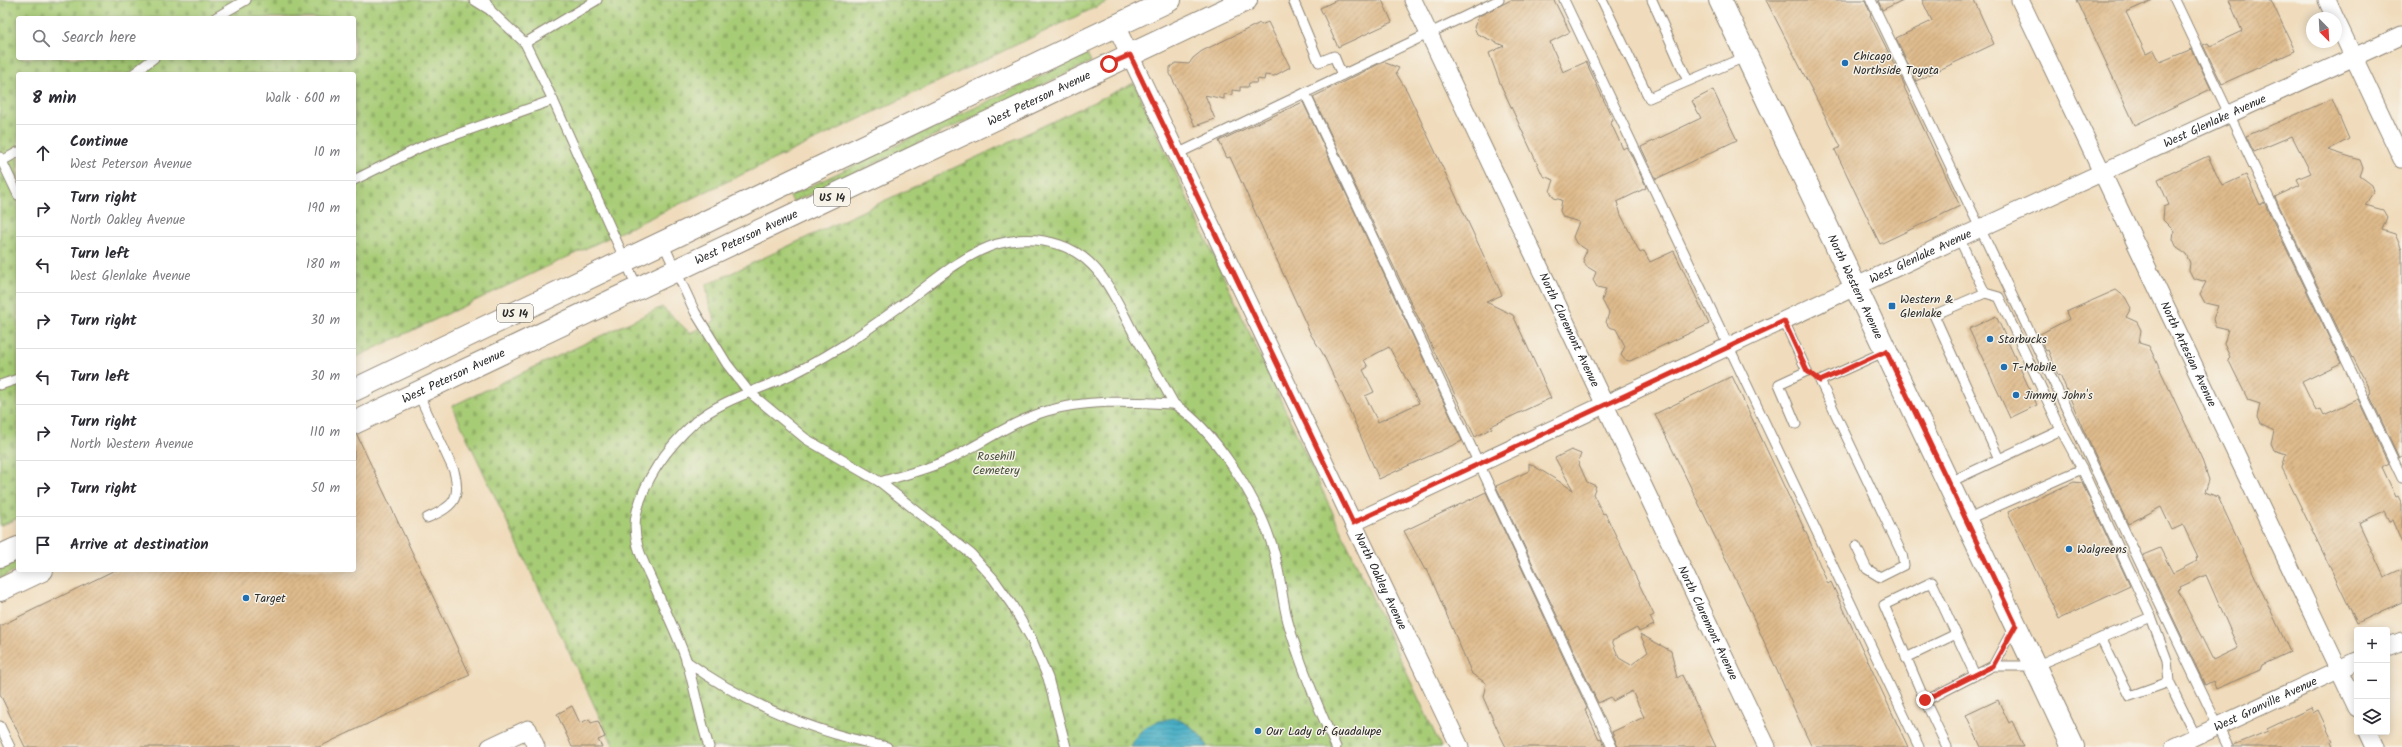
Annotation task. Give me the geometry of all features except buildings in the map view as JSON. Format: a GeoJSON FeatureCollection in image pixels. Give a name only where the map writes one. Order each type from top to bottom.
{"type":"FeatureCollection","features":[{"type":"Feature","properties":{"kind":"main road","name":"US 14"},"geometry":{"type":"LineString","coordinates":[[356,389],[1170,0]]}},
{"type":"Feature","properties":{"kind":"main road","name":"West Peterson Avenue"},"geometry":{"type":"LineString","coordinates":[[356,422],[1246,0]]}},
{"type":"Feature","properties":{"kind":"main road","name":"North Western Avenue"},"geometry":{"type":"LineString","coordinates":[[1720,0],[2073,747]]}},
{"type":"Feature","properties":{"kind":"main road"},"geometry":{"type":"LineString","coordinates":[[0,556],[16,549]]}},
{"type":"Feature","properties":{"kind":"main road"},"geometry":{"type":"LineString","coordinates":[[0,590],[38,572]]}},
{"type":"Feature","properties":{"kind":"street","name":"North Claremont Avenue"},"geometry":{"type":"LineString","coordinates":[[1413,0],[1767,747]]}},
{"type":"Feature","properties":{"kind":"street","name":"North Artesian Avenue"},"geometry":{"type":"LineString","coordinates":[[2020,0],[2354,702]]}},
{"type":"Feature","properties":{"kind":"street"},"geometry":{"type":"LineString","coordinates":[[2327,0],[2333,12]]}},
{"type":"Feature","properties":{"kind":"street","name":"North Oakley Avenue"},"geometry":{"type":"LineString","coordinates":[[1116,26],[1460,747]]}},
{"type":"Feature","properties":{"kind":"street"},"geometry":{"type":"LineString","coordinates":[[2342,32],[2402,159]]}},
{"type":"Feature","properties":{"kind":"street","name":"West Glenlake Avenue"},"geometry":{"type":"LineString","coordinates":[[1353,523],[1959,238],[2402,35]]}},
{"type":"Feature","properties":{"kind":"street"},"geometry":{"type":"LineString","coordinates":[[2390,646],[2402,640]]}},
{"type":"Feature","properties":{"kind":"street","name":"West Granville Avenue"},"geometry":{"type":"LineString","coordinates":[[2174,747],[2355,663]]}},
{"type":"Feature","properties":{"kind":"street"},"geometry":{"type":"LineString","coordinates":[[490,747],[528,729],[536,747]]}},
{"type":"Feature","properties":{"kind":"street"},"geometry":{"type":"LineString","coordinates":[[2369,735],[2375,747]]}},
{"type":"Feature","properties":{"kind":"lane"},"geometry":{"type":"LineString","coordinates":[[218,16],[246,0]]}},
{"type":"Feature","properties":{"kind":"lane"},"geometry":{"type":"LineString","coordinates":[[474,0],[491,11],[525,43],[553,100],[638,289]]}},
{"type":"Feature","properties":{"kind":"lane"},"geometry":{"type":"LineString","coordinates":[[485,0],[491,11]]}},
{"type":"Feature","properties":{"kind":"lane"},"geometry":{"type":"LineString","coordinates":[[525,43],[597,0]]}},
{"type":"Feature","properties":{"kind":"lane"},"geometry":{"type":"LineString","coordinates":[[1293,0],[1319,62],[1334,56],[1342,75]]}},
{"type":"Feature","properties":{"kind":"lane"},"geometry":{"type":"LineString","coordinates":[[1177,154],[1499,0]]}},
{"type":"Feature","properties":{"kind":"lane"},"geometry":{"type":"LineString","coordinates":[[1564,0],[1919,747]]}},
{"type":"Feature","properties":{"kind":"lane"},"geometry":{"type":"LineString","coordinates":[[1602,0],[1649,98],[1747,56]]}},
{"type":"Feature","properties":{"kind":"lane"},"geometry":{"type":"LineString","coordinates":[[1652,0],[1688,81]]}},
{"type":"Feature","properties":{"kind":"lane"},"geometry":{"type":"LineString","coordinates":[[1871,0],[2228,747]]}},
{"type":"Feature","properties":{"kind":"lane"},"geometry":{"type":"LineString","coordinates":[[2175,0],[2402,478]]}},
{"type":"Feature","properties":{"kind":"lane"},"geometry":{"type":"LineString","coordinates":[[136,72],[151,60]]}},
{"type":"Feature","properties":{"kind":"lane"},"geometry":{"type":"LineString","coordinates":[[1305,93],[1612,747]]}},
{"type":"Feature","properties":{"kind":"lane"},"geometry":{"type":"LineString","coordinates":[[356,179],[421,148],[553,100]]}},
{"type":"Feature","properties":{"kind":"lane"},"geometry":{"type":"LineString","coordinates":[[16,153],[1,160],[16,191]]}},
{"type":"Feature","properties":{"kind":"lane"},"geometry":{"type":"LineString","coordinates":[[1959,238],[1985,293]]}},
{"type":"Feature","properties":{"kind":"lane"},"geometry":{"type":"LineString","coordinates":[[709,747],[686,661],[642,561],[636,537],[636,513],[643,493],[657,466],[676,441],[697,421],[716,408],[749,392],[784,378],[823,358],[897,309],[947,271],[977,252],[996,244],[1018,239],[1040,240],[1061,246],[1082,256],[1099,272],[1113,293],[1174,404],[1189,414],[1219,450],[1253,500],[1272,543],[1288,622],[1319,708],[1336,747]]}},
{"type":"Feature","properties":{"kind":"lane"},"geometry":{"type":"LineString","coordinates":[[662,243],[695,312],[727,364],[749,392],[806,439],[880,482],[971,554],[993,578],[1012,605],[1034,645],[1048,678],[1066,747]]}},
{"type":"Feature","properties":{"kind":"lane"},"geometry":{"type":"LineString","coordinates":[[2000,459],[1934,315],[1985,293],[1999,297],[2061,430],[2082,469],[2151,617],[2167,660],[2169,682],[2196,737]]}},
{"type":"Feature","properties":{"kind":"lane"},"geometry":{"type":"LineString","coordinates":[[1784,321],[1807,371],[1820,381],[1886,518],[1902,554],[1904,565],[1880,577],[1867,569],[1856,546]]}},
{"type":"Feature","properties":{"kind":"lane"},"geometry":{"type":"LineString","coordinates":[[1820,381],[1886,351]]}},
{"type":"Feature","properties":{"kind":"lane"},"geometry":{"type":"LineString","coordinates":[[1796,424],[1779,384],[1807,371]]}},
{"type":"Feature","properties":{"kind":"lane"},"geometry":{"type":"LineString","coordinates":[[0,385],[16,380]]}},
{"type":"Feature","properties":{"kind":"lane"},"geometry":{"type":"LineString","coordinates":[[418,393],[454,471],[458,484],[458,493],[453,502],[443,510],[427,518]]}},
{"type":"Feature","properties":{"kind":"lane"},"geometry":{"type":"LineString","coordinates":[[880,482],[926,469],[951,458],[1019,422],[1048,411],[1085,404],[1118,401],[1174,404]]}},
{"type":"Feature","properties":{"kind":"lane"},"geometry":{"type":"LineString","coordinates":[[1948,483],[2061,430]]}},
{"type":"Feature","properties":{"kind":"lane"},"geometry":{"type":"LineString","coordinates":[[1966,520],[2082,469]]}},
{"type":"Feature","properties":{"kind":"lane"},"geometry":{"type":"LineString","coordinates":[[1947,747],[1906,658],[1884,605],[1932,582],[1975,675]]}},
{"type":"Feature","properties":{"kind":"lane"},"geometry":{"type":"LineString","coordinates":[[1925,700],[1993,666],[2035,666],[2151,617]]}},
{"type":"Feature","properties":{"kind":"lane"},"geometry":{"type":"LineString","coordinates":[[1993,666],[2016,625]]}},
{"type":"Feature","properties":{"kind":"lane"},"geometry":{"type":"LineString","coordinates":[[1906,658],[1956,634]]}},
{"type":"Feature","properties":{"kind":"lane"},"geometry":{"type":"LineString","coordinates":[[2101,638],[2130,696],[2169,682]]}},
{"type":"Feature","properties":{"kind":"lane"},"geometry":{"type":"LineString","coordinates":[[686,661],[731,690],[770,712],[805,726],[887,747]]}},
{"type":"Feature","properties":{"kind":"lane"},"geometry":{"type":"LineString","coordinates":[[0,726],[10,747]]}},
{"type":"Feature","properties":{"kind":"green space"},"geometry":{"type":"Polygon","coordinates":[[[0,0],[1111,0],[356,357],[356,72],[16,72],[16,519],[0,526],[0,0]]]}},
{"type":"Feature","properties":{"kind":"green space"},"geometry":{"type":"Polygon","coordinates":[[[1087,54],[1091,62],[793,202],[790,196],[1087,54]]]}},
{"type":"Feature","properties":{"kind":"green space","name":"Rosehill Cemetery"},"geometry":{"type":"Polygon","coordinates":[[[1134,83],[1441,747],[614,747],[452,406],[662,307],[690,333],[715,321],[709,304],[706,285],[1134,83]]]}},
{"type":"Feature","properties":{"kind":"green space"},"geometry":{"type":"Polygon","coordinates":[[[16,560],[16,570],[0,578],[0,567],[16,560]]]}},
{"type":"Feature","properties":{"kind":"water"},"geometry":{"type":"Polygon","coordinates":[[[1175,718],[1194,729],[1207,747],[1131,747],[1138,734],[1143,729],[1154,723],[1175,718]]]}},
{"type":"Feature","properties":{"kind":"place","name":"Chicago Northside Toyota"},"geometry":{"type":"Point","coordinates":[1845,63]}},
{"type":"Feature","properties":{"kind":"place","name":"Western & Glenlake"},"geometry":{"type":"Point","coordinates":[1892,306]}},
{"type":"Feature","properties":{"kind":"place","name":"Starbucks"},"geometry":{"type":"Point","coordinates":[1990,339]}},
{"type":"Feature","properties":{"kind":"place","name":"T-Mobile"},"geometry":{"type":"Point","coordinates":[2004,367]}},
{"type":"Feature","properties":{"kind":"place","name":"Jimmy John's"},"geometry":{"type":"Point","coordinates":[2016,395]}},
{"type":"Feature","properties":{"kind":"place","name":"Walgreens"},"geometry":{"type":"Point","coordinates":[2069,549]}},
{"type":"Feature","properties":{"kind":"place","name":"Target"},"geometry":{"type":"Point","coordinates":[246,598]}},
{"type":"Feature","properties":{"kind":"place","name":"Our Lady of Guadalupe"},"geometry":{"type":"Point","coordinates":[1258,731]}},
{"type":"Feature","properties":{"kind":"route"},"geometry":{"type":"LineString","coordinates":[[1109,64],[1130,55],[1353,523],[1784,321],[1807,371],[1820,381],[1886,351],[2016,625],[1993,666],[1925,700]]}}]}
